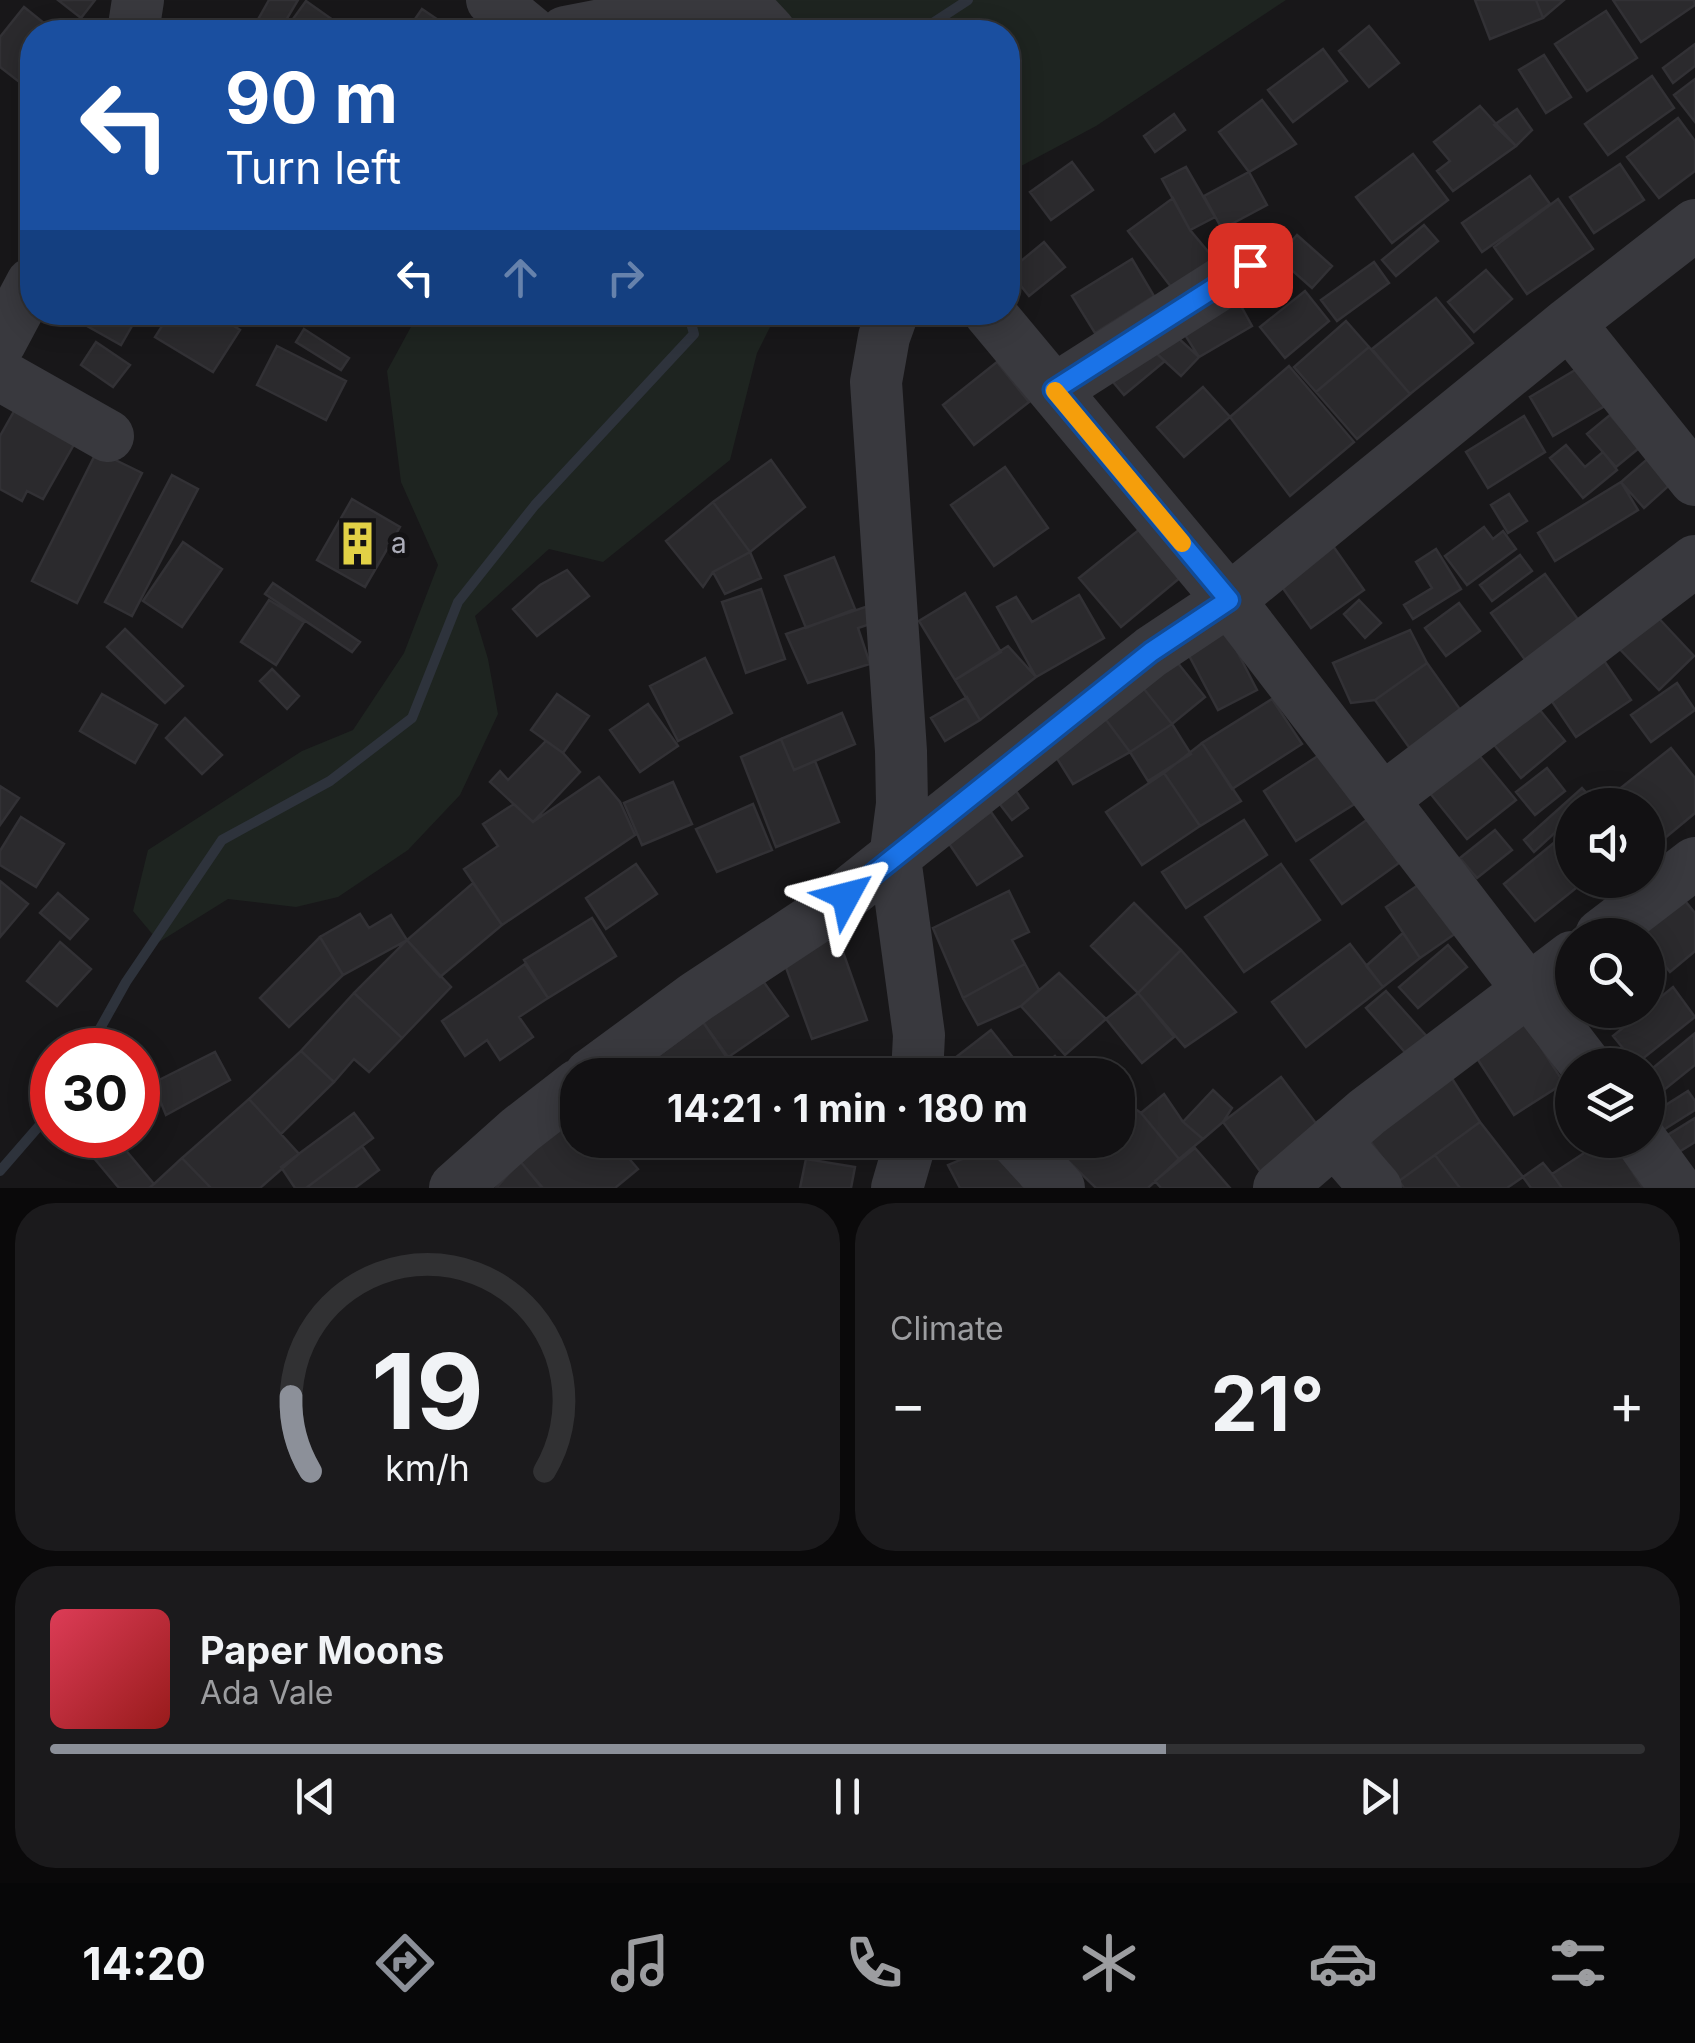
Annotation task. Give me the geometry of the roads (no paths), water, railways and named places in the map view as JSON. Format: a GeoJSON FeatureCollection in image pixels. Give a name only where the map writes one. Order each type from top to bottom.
{"type":"FeatureCollection","features":[{"type":"Feature","properties":{"kind":"street"},"geometry":{"type":"LineString","coordinates":[[492,0],[516,20]]}},
{"type":"Feature","properties":{"kind":"street"},"geometry":{"type":"LineString","coordinates":[[627,20],[726,1],[744,4],[759,20]]}},
{"type":"Feature","properties":{"kind":"street"},"geometry":{"type":"LineString","coordinates":[[613,1058],[696,997],[822,914],[895,858],[1151,652],[1229,600],[1569,322],[1695,225]]}},
{"type":"Feature","properties":{"kind":"street"},"geometry":{"type":"LineString","coordinates":[[1054,390],[1250,265]]}},
{"type":"Feature","properties":{"kind":"street"},"geometry":{"type":"LineString","coordinates":[[0,344],[20,306]]}},
{"type":"Feature","properties":{"kind":"street"},"geometry":{"type":"LineString","coordinates":[[1569,322],[1695,480]]}},
{"type":"Feature","properties":{"kind":"street"},"geometry":{"type":"LineString","coordinates":[[888,325],[876,382],[901,750],[902,804],[895,858],[918,1055]]}},
{"type":"Feature","properties":{"kind":"street"},"geometry":{"type":"LineString","coordinates":[[1000,325],[1229,600],[1573,1048]]}},
{"type":"Feature","properties":{"kind":"street"},"geometry":{"type":"LineString","coordinates":[[0,374],[108,436]]}},
{"type":"Feature","properties":{"kind":"street"},"geometry":{"type":"LineString","coordinates":[[1383,799],[1695,561]]}},
{"type":"Feature","properties":{"kind":"street"},"geometry":{"type":"LineString","coordinates":[[1623,918],[1695,863]]}},
{"type":"Feature","properties":{"kind":"street"},"geometry":{"type":"LineString","coordinates":[[1279,1188],[1334,1140],[1555,970]]}},
{"type":"Feature","properties":{"kind":"street"},"geometry":{"type":"LineString","coordinates":[[455,1188],[560,1099]]}},
{"type":"Feature","properties":{"kind":"street"},"geometry":{"type":"LineString","coordinates":[[1334,1140],[1376,1188]]}},
{"type":"Feature","properties":{"kind":"street"},"geometry":{"type":"LineString","coordinates":[[898,1188],[906,1158]]}},
{"type":"Feature","properties":{"kind":"street"},"geometry":{"type":"LineString","coordinates":[[1031,1158],[1058,1188]]}},
{"type":"Feature","properties":{"kind":"street"},"geometry":{"type":"LineString","coordinates":[[1654,1158],[1676,1188]]}},
{"type":"Feature","properties":{"kind":"waterway"},"geometry":{"type":"LineString","coordinates":[[937,20],[968,0]]}},
{"type":"Feature","properties":{"kind":"waterway"},"geometry":{"type":"LineString","coordinates":[[100,1028],[126,982],[222,840],[330,781],[412,718],[458,602],[535,505],[694,334],[692,325]]}},
{"type":"Feature","properties":{"kind":"waterway"},"geometry":{"type":"LineString","coordinates":[[0,1171],[30,1136]]}},
{"type":"Feature","properties":{"kind":"place","name":"a"},"geometry":{"type":"Point","coordinates":[358,543]}}]}
